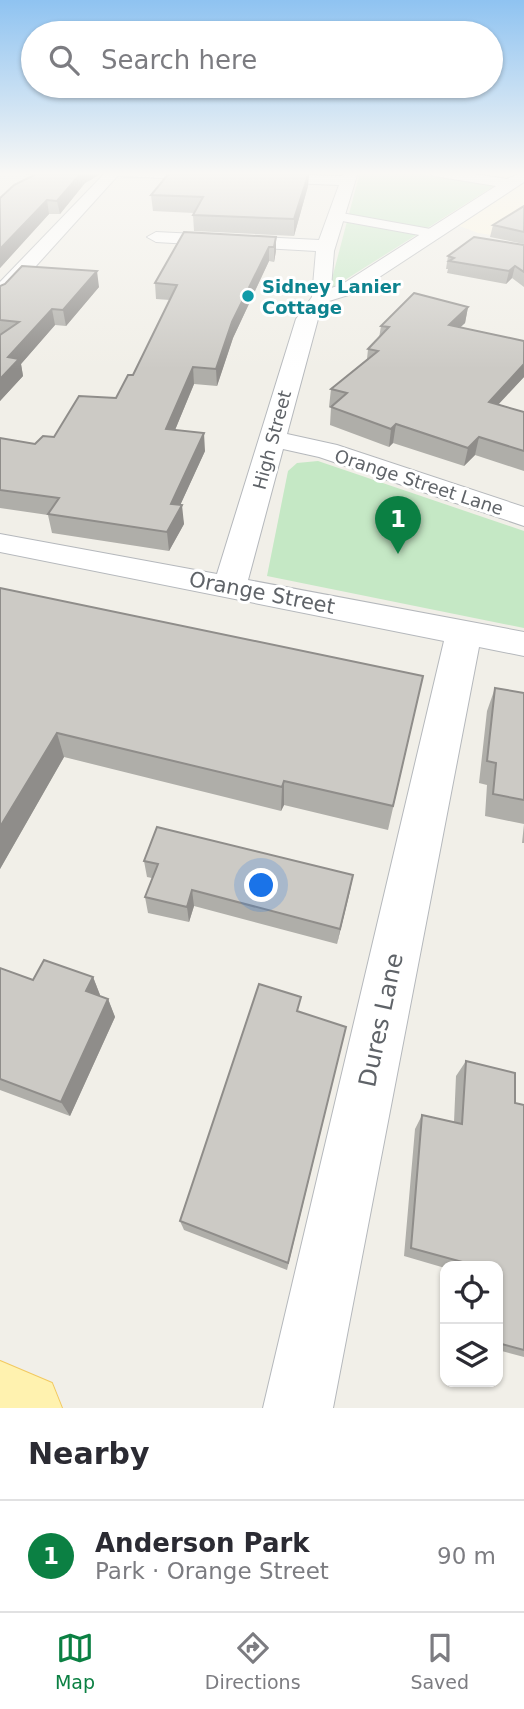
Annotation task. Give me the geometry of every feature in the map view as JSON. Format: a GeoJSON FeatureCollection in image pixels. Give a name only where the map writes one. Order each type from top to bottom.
{"type":"FeatureCollection","features":[{"type":"Feature","properties":{"kind":"main road"},"geometry":{"type":"LineString","coordinates":[[0,1396],[27,1408]]}},
{"type":"Feature","properties":{"kind":"street"},"geometry":{"type":"LineString","coordinates":[[0,294],[53,238]]}},
{"type":"Feature","properties":{"kind":"street"},"geometry":{"type":"LineString","coordinates":[[170,238],[328,246]]}},
{"type":"Feature","properties":{"kind":"street","name":"High Street"},"geometry":{"type":"LineString","coordinates":[[230,587],[307,319],[322,297],[319,284],[330,238]]}},
{"type":"Feature","properties":{"kind":"street"},"geometry":{"type":"LineString","coordinates":[[322,297],[348,289],[430,238]]}},
{"type":"Feature","properties":{"kind":"street"},"geometry":{"type":"LineString","coordinates":[[455,238],[461,239]]}},
{"type":"Feature","properties":{"kind":"street","name":"Orange Street Lane"},"geometry":{"type":"LineString","coordinates":[[274,439],[327,451],[524,517]]}},
{"type":"Feature","properties":{"kind":"street","name":"Orange Street"},"geometry":{"type":"LineString","coordinates":[[0,543],[524,644]]}},
{"type":"Feature","properties":{"kind":"street","name":"Dures Lane"},"geometry":{"type":"LineString","coordinates":[[298,1408],[464,632]]}},
{"type":"Feature","properties":{"kind":"green space"},"geometry":{"type":"Polygon","coordinates":[[[343,238],[412,238],[329,290],[343,238]]]}},
{"type":"Feature","properties":{"kind":"green space"},"geometry":{"type":"Polygon","coordinates":[[[318,461],[524,531],[524,628],[267,576],[288,471],[297,463],[318,461]]]}},
{"type":"Feature","properties":{"kind":"building"},"geometry":{"type":"Polygon","coordinates":[[[0,238],[11,238],[0,249],[0,238]]]}},
{"type":"Feature","properties":{"kind":"building"},"geometry":{"type":"Polygon","coordinates":[[[181,238],[276,238],[274,247],[269,247],[232,322],[216,369],[193,367],[166,429],[204,433],[171,504],[182,505],[167,532],[48,514],[59,498],[0,490],[0,438],[35,444],[43,436],[54,437],[79,396],[116,398],[128,375],[133,375],[177,285],[155,283],[181,238]]]}},
{"type":"Feature","properties":{"kind":"building"},"geometry":{"type":"Polygon","coordinates":[[[473,238],[524,245],[524,272],[515,266],[509,271],[449,261],[454,258],[448,256],[473,238]]]}},
{"type":"Feature","properties":{"kind":"building"},"geometry":{"type":"Polygon","coordinates":[[[22,266],[97,271],[63,310],[52,309],[8,357],[19,359],[0,379],[0,335],[19,322],[0,320],[0,286],[22,266]]]}},
{"type":"Feature","properties":{"kind":"building"},"geometry":{"type":"Polygon","coordinates":[[[414,293],[468,307],[449,325],[524,341],[524,364],[489,402],[524,412],[524,451],[479,437],[468,448],[396,424],[391,429],[331,407],[347,393],[331,389],[378,351],[368,349],[389,327],[381,326],[414,293]]]}},
{"type":"Feature","properties":{"kind":"building"},"geometry":{"type":"Polygon","coordinates":[[[0,588],[423,676],[393,806],[284,781],[282,787],[57,733],[0,827],[0,588]]]}},
{"type":"Feature","properties":{"kind":"building"},"geometry":{"type":"Polygon","coordinates":[[[495,688],[524,693],[524,800],[493,794],[496,763],[487,761],[495,688]]]}},
{"type":"Feature","properties":{"kind":"building"},"geometry":{"type":"Polygon","coordinates":[[[157,827],[353,875],[340,929],[192,890],[187,907],[145,897],[158,864],[144,861],[157,827]]]}},
{"type":"Feature","properties":{"kind":"building"},"geometry":{"type":"Polygon","coordinates":[[[44,960],[93,977],[86,991],[108,999],[61,1102],[0,1079],[0,968],[33,980],[44,960]]]}},
{"type":"Feature","properties":{"kind":"building"},"geometry":{"type":"Polygon","coordinates":[[[259,984],[301,997],[297,1011],[346,1027],[288,1263],[180,1221],[259,984]]]}},
{"type":"Feature","properties":{"kind":"building"},"geometry":{"type":"Polygon","coordinates":[[[466,1061],[515,1073],[515,1103],[524,1105],[524,1350],[503,1344],[503,1261],[459,1261],[411,1248],[422,1115],[462,1124],[466,1061]]]}},
{"type":"Feature","properties":{"kind":"place","name":"Sidney Lanier Cottage"},"geometry":{"type":"Point","coordinates":[248,296]}},
{"type":"Feature","properties":{"kind":"place","name":"Anderson Park"},"geometry":{"type":"Point","coordinates":[398,554]}}]}
